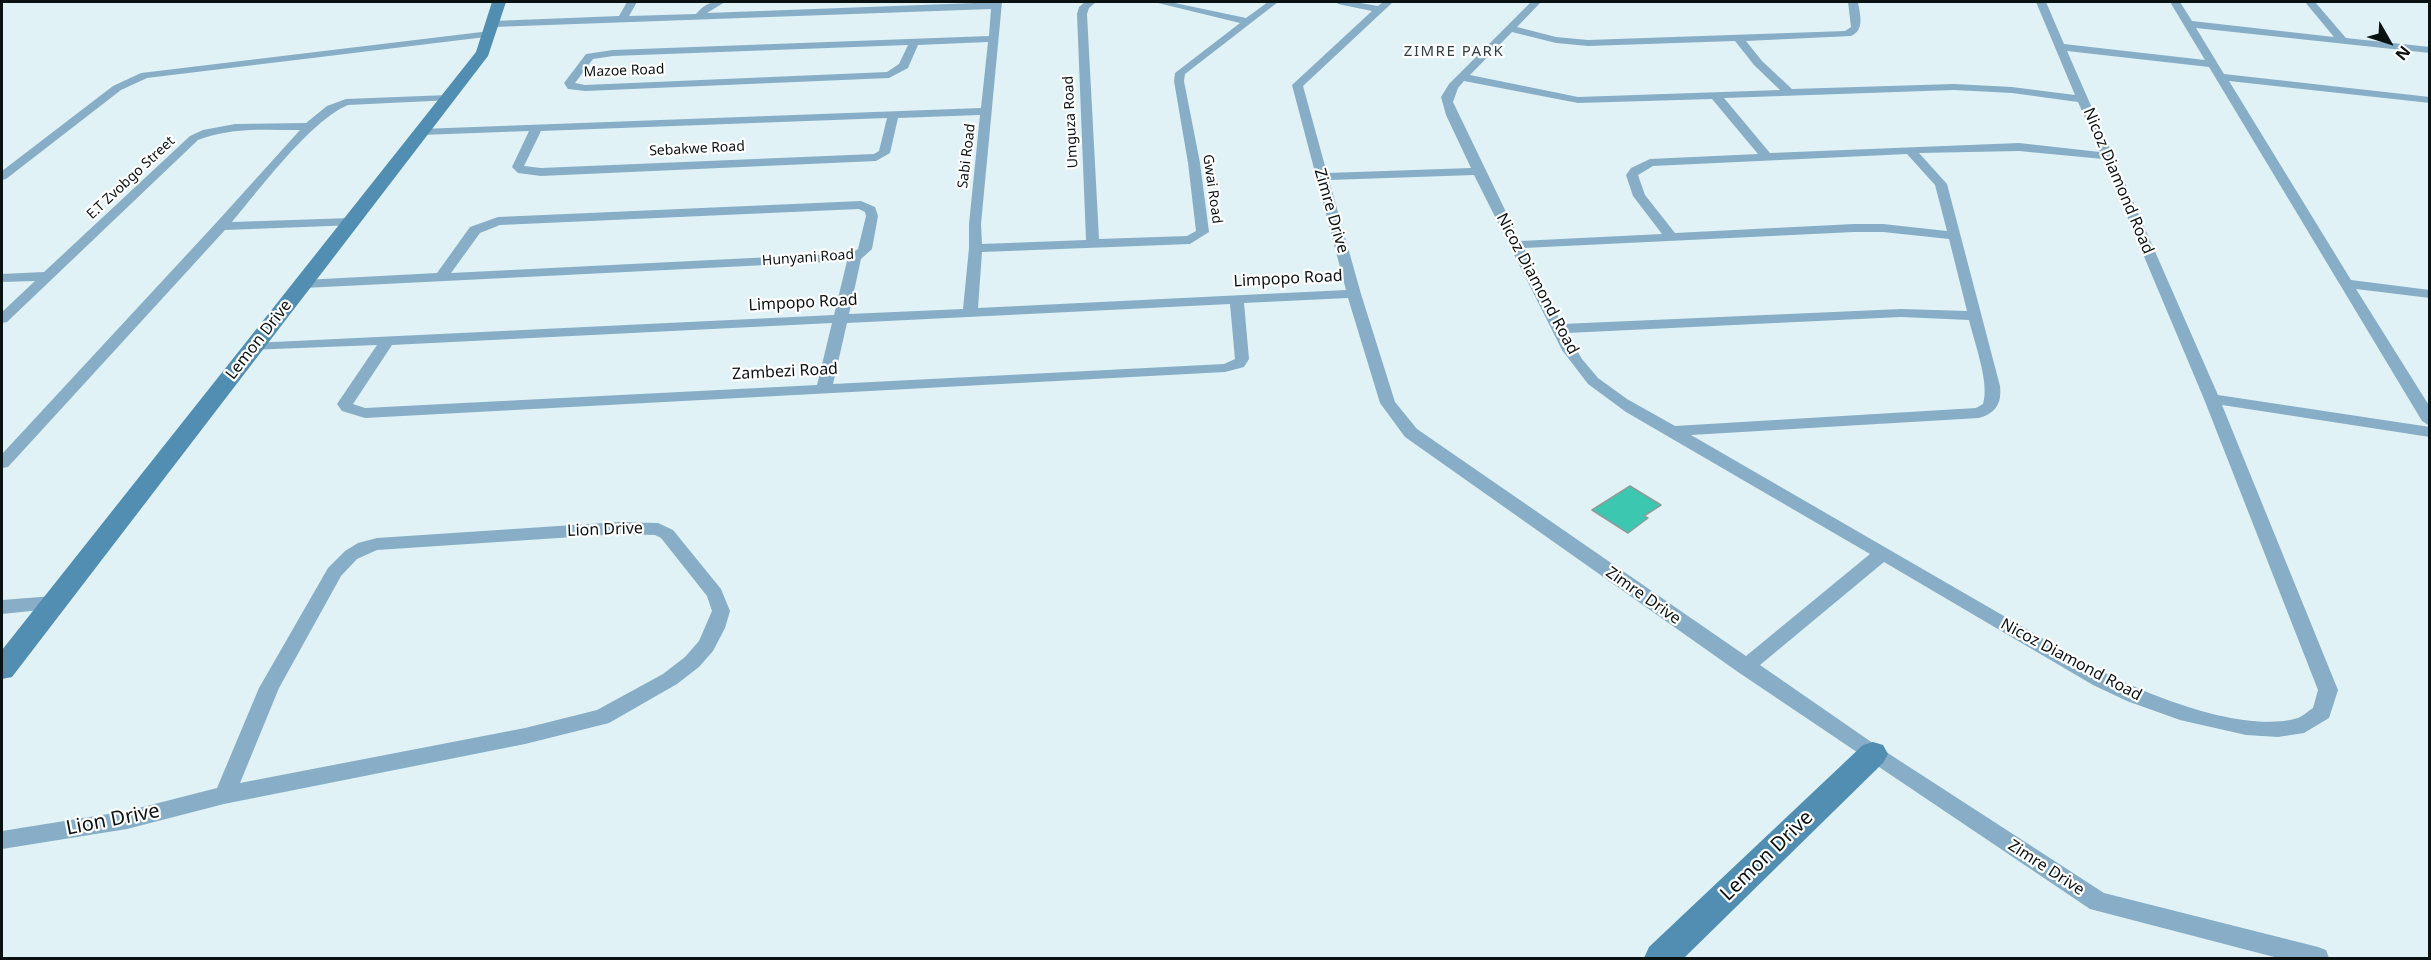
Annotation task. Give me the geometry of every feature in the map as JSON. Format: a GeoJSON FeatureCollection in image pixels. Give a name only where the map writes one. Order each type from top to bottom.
{"type":"FeatureCollection","features":[{"type":"Feature","properties":{"kind":"street","name":"Lemon Drive"},"geometry":{"type":"LineString","coordinates":[[2,669],[483,53],[499,2]]}},
{"type":"Feature","properties":{"kind":"street"},"geometry":{"type":"LineString","coordinates":[[623,19],[632,2]]}},
{"type":"Feature","properties":{"kind":"street"},"geometry":{"type":"LineString","coordinates":[[699,16],[709,6],[720,2]]}},
{"type":"Feature","properties":{"kind":"street","name":"Umguza Road"},"geometry":{"type":"LineString","coordinates":[[1091,2],[1084,7],[1082,14],[1093,245]]}},
{"type":"Feature","properties":{"kind":"street"},"geometry":{"type":"LineString","coordinates":[[1159,2],[1246,21]]}},
{"type":"Feature","properties":{"kind":"street","name":"Gwai Road"},"geometry":{"type":"LineString","coordinates":[[976,248],[1190,240],[1203,232],[1194,163],[1179,81],[1180,74],[1273,2]]}},
{"type":"Feature","properties":{"kind":"street"},"geometry":{"type":"LineString","coordinates":[[1341,2],[1383,5]]}},
{"type":"Feature","properties":{"kind":"street","name":"Nicoz Diamond Road"},"geometry":{"type":"LineString","coordinates":[[1536,2],[1453,86],[1447,102],[1478,171],[1557,329],[1574,357],[1592,379],[1609,394],[1882,554],[2087,672],[2132,695],[2171,710],[2262,729],[2294,729],[2312,723],[2323,713],[2329,700],[2328,690],[2212,399],[2041,2]]}},
{"type":"Feature","properties":{"kind":"street"},"geometry":{"type":"LineString","coordinates":[[1511,29],[1556,40],[1588,43],[1847,34],[1854,31],[1856,27],[1852,2]]}},
{"type":"Feature","properties":{"kind":"street"},"geometry":{"type":"LineString","coordinates":[[2175,2],[2430,421]]}},
{"type":"Feature","properties":{"kind":"street"},"geometry":{"type":"LineString","coordinates":[[2310,2],[2342,40]]}},
{"type":"Feature","properties":{"kind":"street"},"geometry":{"type":"LineString","coordinates":[[2,176],[117,88],[145,75],[492,29],[623,19],[919,5],[996,4]]}},
{"type":"Feature","properties":{"kind":"street","name":"Sabi Road"},"geometry":{"type":"LineString","coordinates":[[970,314],[976,248],[977,197],[996,4]]}},
{"type":"Feature","properties":{"kind":"street","name":"Zimre Drive"},"geometry":{"type":"LineString","coordinates":[[1383,5],[1297,85],[1354,294],[1388,404],[1411,433],[1745,667],[2098,902],[2318,958]]}},
{"type":"Feature","properties":{"kind":"street"},"geometry":{"type":"LineString","coordinates":[[2188,24],[2430,50]]}},
{"type":"Feature","properties":{"kind":"street","name":"Mazoe Road"},"geometry":{"type":"LineString","coordinates":[[914,43],[904,66],[889,75],[585,88],[572,87],[569,83],[590,56],[612,53],[993,39]]}},
{"type":"Feature","properties":{"kind":"street"},"geometry":{"type":"LineString","coordinates":[[1739,39],[1758,63],[1788,91]]}},
{"type":"Feature","properties":{"kind":"street"},"geometry":{"type":"LineString","coordinates":[[2060,47],[2213,64]]}},
{"type":"Feature","properties":{"kind":"street"},"geometry":{"type":"LineString","coordinates":[[1462,77],[1578,100],[1788,91],[1978,87],[2083,99]]}},
{"type":"Feature","properties":{"kind":"street"},"geometry":{"type":"LineString","coordinates":[[2220,77],[2430,100]]}},
{"type":"Feature","properties":{"kind":"street"},"geometry":{"type":"LineString","coordinates":[[1715,95],[1766,156]]}},
{"type":"Feature","properties":{"kind":"street"},"geometry":{"type":"LineString","coordinates":[[2,463],[221,226],[309,126],[331,108],[346,102],[448,98]]}},
{"type":"Feature","properties":{"kind":"street","name":"Sebakwe Road"},"geometry":{"type":"LineString","coordinates":[[421,132],[987,111]]}},
{"type":"Feature","properties":{"kind":"street","name":"Sebakwe Road"},"geometry":{"type":"LineString","coordinates":[[537,128],[519,160],[519,167],[522,170],[541,172],[876,157],[884,153],[893,116]]}},
{"type":"Feature","properties":{"kind":"street","name":"E.T Zvobgo Street"},"geometry":{"type":"LineString","coordinates":[[2,319],[194,138],[228,128],[309,126]]}},
{"type":"Feature","properties":{"kind":"street"},"geometry":{"type":"LineString","coordinates":[[1671,236],[1639,196],[1632,175],[1650,163],[1766,156],[2019,147],[2108,156]]}},
{"type":"Feature","properties":{"kind":"street"},"geometry":{"type":"LineString","coordinates":[[1673,431],[1986,411],[1994,403],[1990,374],[1976,316],[1941,184],[1910,150]]}},
{"type":"Feature","properties":{"kind":"street"},"geometry":{"type":"LineString","coordinates":[[1321,177],[1478,171]]}},
{"type":"Feature","properties":{"kind":"street","name":"Hunyani Road"},"geometry":{"type":"LineString","coordinates":[[304,284],[855,257],[865,249],[872,210],[861,205],[498,221],[476,230],[442,276]]}},
{"type":"Feature","properties":{"kind":"street"},"geometry":{"type":"LineString","coordinates":[[221,226],[351,222]]}},
{"type":"Feature","properties":{"kind":"street"},"geometry":{"type":"LineString","coordinates":[[1515,245],[1854,228],[1883,228],[1955,236]]}},
{"type":"Feature","properties":{"kind":"street"},"geometry":{"type":"LineString","coordinates":[[824,388],[855,257]]}},
{"type":"Feature","properties":{"kind":"street"},"geometry":{"type":"LineString","coordinates":[[2,278],[46,276]]}},
{"type":"Feature","properties":{"kind":"street"},"geometry":{"type":"LineString","coordinates":[[2344,283],[2430,294]]}},
{"type":"Feature","properties":{"kind":"street","name":"Limpopo Road"},"geometry":{"type":"LineString","coordinates":[[253,348],[1354,294]]}},
{"type":"Feature","properties":{"kind":"street","name":"Zambezi Road"},"geometry":{"type":"LineString","coordinates":[[387,341],[349,396],[345,404],[347,408],[365,413],[1232,367],[1239,364],[1242,359],[1237,300]]}},
{"type":"Feature","properties":{"kind":"street"},"geometry":{"type":"LineString","coordinates":[[1557,329],[1900,313],[1976,316]]}},
{"type":"Feature","properties":{"kind":"street"},"geometry":{"type":"LineString","coordinates":[[2212,399],[2430,432]]}},
{"type":"Feature","properties":{"kind":"street","name":"Lion Drive"},"geometry":{"type":"LineString","coordinates":[[2,840],[127,819],[224,795],[525,736],[602,717],[643,696],[692,662],[706,646],[716,628],[721,611],[715,594],[667,534],[658,529],[619,528],[377,544],[364,548],[334,572],[269,688],[224,795]]}},
{"type":"Feature","properties":{"kind":"street"},"geometry":{"type":"LineString","coordinates":[[1745,667],[1882,554]]}},
{"type":"Feature","properties":{"kind":"street"},"geometry":{"type":"LineString","coordinates":[[2,607],[53,603]]}},
{"type":"Feature","properties":{"kind":"street","name":"Lemon Drive"},"geometry":{"type":"LineString","coordinates":[[1661,958],[1873,754]]}},
{"type":"Feature","properties":{"kind":"building"},"geometry":{"type":"Polygon","coordinates":[[[1630,486],[1661,505],[1644,516],[1648,518],[1628,533],[1592,510],[1630,486]]]}},
{"type":"Feature","properties":{"kind":"district","name":"ZIMRE PARK"},"geometry":{"type":"Point","coordinates":[1454,52]}}]}
